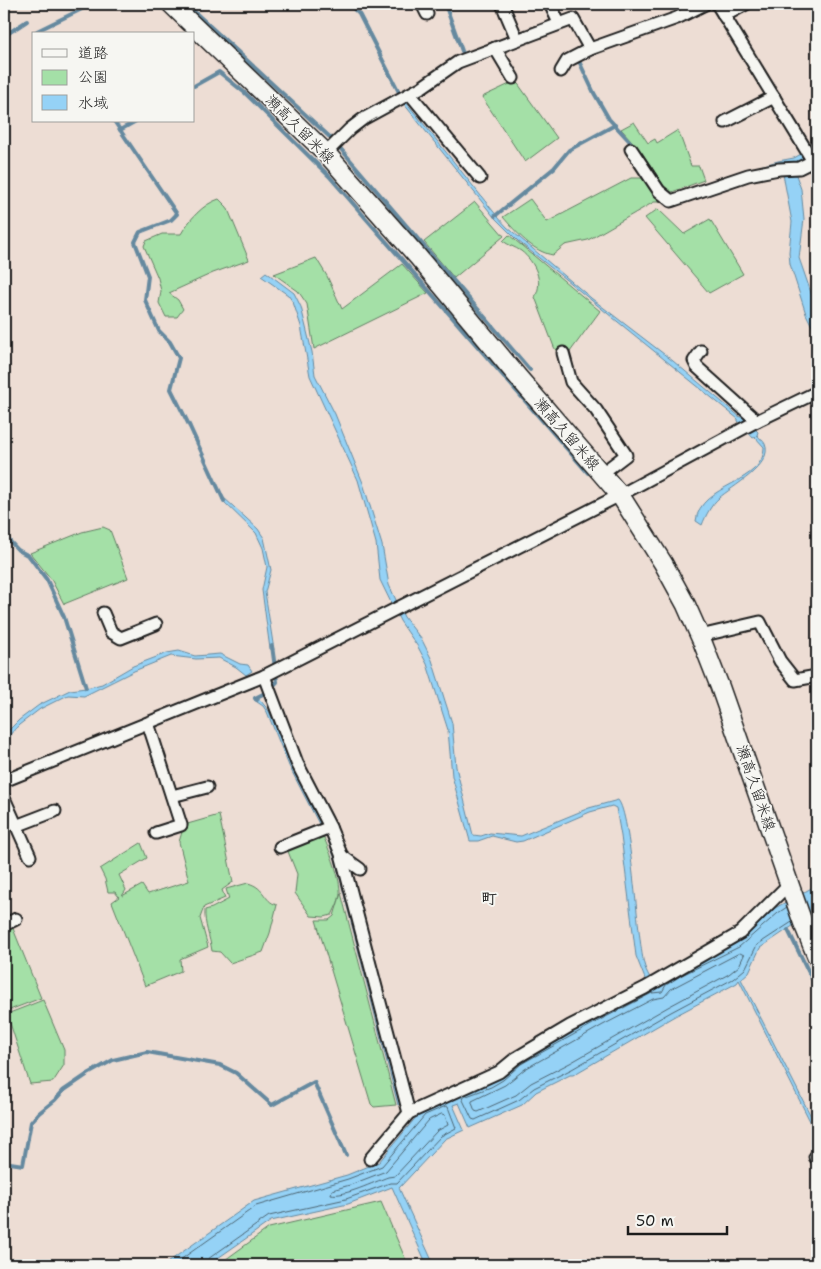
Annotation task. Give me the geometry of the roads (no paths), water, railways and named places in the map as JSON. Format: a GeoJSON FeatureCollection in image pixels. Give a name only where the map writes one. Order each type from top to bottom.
{"type":"FeatureCollection","features":[{"type":"Feature","properties":{"kind":"main road","name":"瀬高久留米線"},"geometry":{"type":"LineString","coordinates":[[171,4],[326,153],[418,257],[620,495],[663,563],[686,605],[700,636],[720,687],[803,923],[817,957]]}},
{"type":"Feature","properties":{"kind":"street"},"geometry":{"type":"LineString","coordinates":[[502,4],[517,39]]}},
{"type":"Feature","properties":{"kind":"street"},"geometry":{"type":"LineString","coordinates":[[550,4],[559,24]]}},
{"type":"Feature","properties":{"kind":"street"},"geometry":{"type":"LineString","coordinates":[[561,70],[567,61],[590,49],[676,18],[705,4]]}},
{"type":"Feature","properties":{"kind":"street"},"geometry":{"type":"LineString","coordinates":[[631,149],[659,191],[671,201],[748,175],[815,165],[717,4]]}},
{"type":"Feature","properties":{"kind":"street"},"geometry":{"type":"LineString","coordinates":[[724,16],[746,4]]}},
{"type":"Feature","properties":{"kind":"street"},"geometry":{"type":"LineString","coordinates":[[326,153],[363,119],[410,94],[458,62],[573,19],[590,49]]}},
{"type":"Feature","properties":{"kind":"street"},"geometry":{"type":"LineString","coordinates":[[495,48],[513,78]]}},
{"type":"Feature","properties":{"kind":"street"},"geometry":{"type":"LineString","coordinates":[[410,94],[480,178]]}},
{"type":"Feature","properties":{"kind":"street"},"geometry":{"type":"LineString","coordinates":[[725,122],[774,97]]}},
{"type":"Feature","properties":{"kind":"street"},"geometry":{"type":"LineString","coordinates":[[702,351],[694,361],[697,367],[757,422]]}},
{"type":"Feature","properties":{"kind":"street"},"geometry":{"type":"LineString","coordinates":[[562,353],[571,382],[596,410],[626,455],[601,474]]}},
{"type":"Feature","properties":{"kind":"street"},"geometry":{"type":"LineString","coordinates":[[4,781],[264,676],[620,495],[817,392]]}},
{"type":"Feature","properties":{"kind":"street"},"geometry":{"type":"LineString","coordinates":[[103,613],[111,632],[121,638],[156,624]]}},
{"type":"Feature","properties":{"kind":"street"},"geometry":{"type":"LineString","coordinates":[[700,636],[760,622],[780,661],[795,680],[817,676]]}},
{"type":"Feature","properties":{"kind":"street"},"geometry":{"type":"LineString","coordinates":[[264,676],[297,763],[330,827],[342,856],[410,1113]]}},
{"type":"Feature","properties":{"kind":"street"},"geometry":{"type":"LineString","coordinates":[[148,723],[181,825],[156,833]]}},
{"type":"Feature","properties":{"kind":"street"},"geometry":{"type":"LineString","coordinates":[[172,796],[207,786]]}},
{"type":"Feature","properties":{"kind":"street"},"geometry":{"type":"LineString","coordinates":[[4,798],[30,856]]}},
{"type":"Feature","properties":{"kind":"street"},"geometry":{"type":"LineString","coordinates":[[16,826],[55,811]]}},
{"type":"Feature","properties":{"kind":"street"},"geometry":{"type":"LineString","coordinates":[[280,847],[330,827]]}},
{"type":"Feature","properties":{"kind":"street"},"geometry":{"type":"LineString","coordinates":[[342,856],[360,869]]}},
{"type":"Feature","properties":{"kind":"street"},"geometry":{"type":"LineString","coordinates":[[370,1160],[410,1113],[499,1072],[516,1058],[570,1026],[645,988],[740,933],[791,889]]}},
{"type":"Feature","properties":{"kind":"street"},"geometry":{"type":"LineString","coordinates":[[4,925],[16,919]]}},
{"type":"Feature","properties":{"kind":"water"},"geometry":{"type":"Polygon","coordinates":[[[406,102],[507,227],[591,298],[673,361],[740,417],[743,417],[758,432],[757,435],[765,444],[766,452],[763,460],[750,475],[716,501],[709,510],[702,525],[696,521],[700,508],[708,499],[754,469],[762,459],[764,447],[755,437],[753,438],[738,419],[518,241],[494,217],[404,104],[406,102]]]}},
{"type":"Feature","properties":{"kind":"water"},"geometry":{"type":"Polygon","coordinates":[[[817,145],[817,154],[796,165],[796,175],[801,189],[804,219],[799,258],[817,310],[817,336],[806,314],[790,264],[789,252],[792,222],[783,174],[785,169],[670,196],[732,174],[794,158],[817,145]]]}},
{"type":"Feature","properties":{"kind":"water"},"geometry":{"type":"Polygon","coordinates":[[[266,272],[294,293],[301,307],[312,352],[315,375],[335,414],[363,483],[382,545],[389,585],[404,617],[422,640],[432,660],[452,723],[456,767],[473,835],[481,836],[490,833],[521,836],[589,808],[618,800],[623,810],[627,828],[644,964],[656,988],[660,987],[659,983],[736,943],[775,908],[817,885],[817,897],[809,915],[760,948],[749,972],[741,979],[817,1128],[817,1135],[739,980],[737,983],[673,1017],[573,1075],[536,1092],[522,1105],[470,1128],[459,1103],[453,1105],[464,1130],[445,1139],[399,1188],[434,1265],[427,1265],[392,1187],[348,1204],[271,1221],[208,1265],[164,1265],[254,1201],[347,1175],[379,1162],[422,1110],[649,989],[636,956],[616,808],[612,806],[590,812],[523,841],[516,842],[492,836],[478,841],[470,841],[452,776],[448,730],[427,664],[400,621],[380,580],[376,543],[358,480],[310,376],[301,326],[293,302],[288,295],[261,276],[266,272]]]}},
{"type":"Feature","properties":{"kind":"water"},"geometry":{"type":"Polygon","coordinates":[[[223,497],[258,529],[264,538],[271,570],[265,592],[274,650],[270,649],[262,590],[267,567],[263,548],[256,533],[221,499],[223,497]]]}},
{"type":"Feature","properties":{"kind":"water"},"geometry":{"type":"Polygon","coordinates":[[[179,651],[195,656],[220,654],[240,664],[248,665],[252,671],[246,675],[219,658],[196,659],[171,656],[134,671],[84,696],[68,695],[40,709],[19,725],[4,741],[4,735],[19,720],[39,705],[70,690],[102,684],[133,666],[167,653],[179,651]]]}},
{"type":"Feature","properties":{"kind":"water"},"geometry":{"type":"Polygon","coordinates":[[[255,696],[269,711],[291,764],[321,822],[319,824],[289,766],[267,712],[263,706],[254,700],[255,696]]]}},
{"type":"Feature","properties":{"kind":"water"},"geometry":{"type":"Polygon","coordinates":[[[329,837],[337,855],[401,1104],[398,1105],[335,859],[327,838],[329,837]]]}},
{"type":"Feature","properties":{"kind":"waterway"},"geometry":{"type":"LineString","coordinates":[[37,32],[92,4]]}},
{"type":"Feature","properties":{"kind":"waterway"},"geometry":{"type":"LineString","coordinates":[[186,4],[333,140]]}},
{"type":"Feature","properties":{"kind":"waterway"},"geometry":{"type":"LineString","coordinates":[[349,4],[359,14],[401,96]]}},
{"type":"Feature","properties":{"kind":"waterway"},"geometry":{"type":"LineString","coordinates":[[445,4],[462,51]]}},
{"type":"Feature","properties":{"kind":"waterway"},"geometry":{"type":"LineString","coordinates":[[4,36],[27,21]]}},
{"type":"Feature","properties":{"kind":"waterway"},"geometry":{"type":"LineString","coordinates":[[578,59],[609,119],[634,146]]}},
{"type":"Feature","properties":{"kind":"waterway"},"geometry":{"type":"LineString","coordinates":[[195,85],[219,72],[245,93],[329,176],[588,473]]}},
{"type":"Feature","properties":{"kind":"waterway"},"geometry":{"type":"LineString","coordinates":[[115,122],[177,214],[171,220],[140,232],[135,242],[148,276],[145,300],[159,331],[170,342],[179,358],[171,389],[224,501]]}},
{"type":"Feature","properties":{"kind":"waterway"},"geometry":{"type":"LineString","coordinates":[[120,130],[134,122]]}},
{"type":"Feature","properties":{"kind":"waterway"},"geometry":{"type":"LineString","coordinates":[[495,216],[554,168],[569,150],[615,125]]}},
{"type":"Feature","properties":{"kind":"waterway"},"geometry":{"type":"LineString","coordinates":[[340,148],[530,370]]}},
{"type":"Feature","properties":{"kind":"waterway"},"geometry":{"type":"LineString","coordinates":[[4,535],[18,550],[29,556],[47,580],[64,617],[86,688]]}},
{"type":"Feature","properties":{"kind":"waterway"},"geometry":{"type":"LineString","coordinates":[[257,700],[255,698],[267,692],[277,682],[272,646]]}},
{"type":"Feature","properties":{"kind":"waterway"},"geometry":{"type":"LineString","coordinates":[[788,930],[817,989]]}},
{"type":"Feature","properties":{"kind":"waterway"},"geometry":{"type":"LineString","coordinates":[[4,1162],[23,1165],[31,1122],[63,1091],[113,1060],[147,1052],[220,1065],[236,1073],[272,1105],[314,1082],[346,1155]]}},
{"type":"Feature","properties":{"kind":"district","name":"町"},"geometry":{"type":"Point","coordinates":[489,898]}}]}
